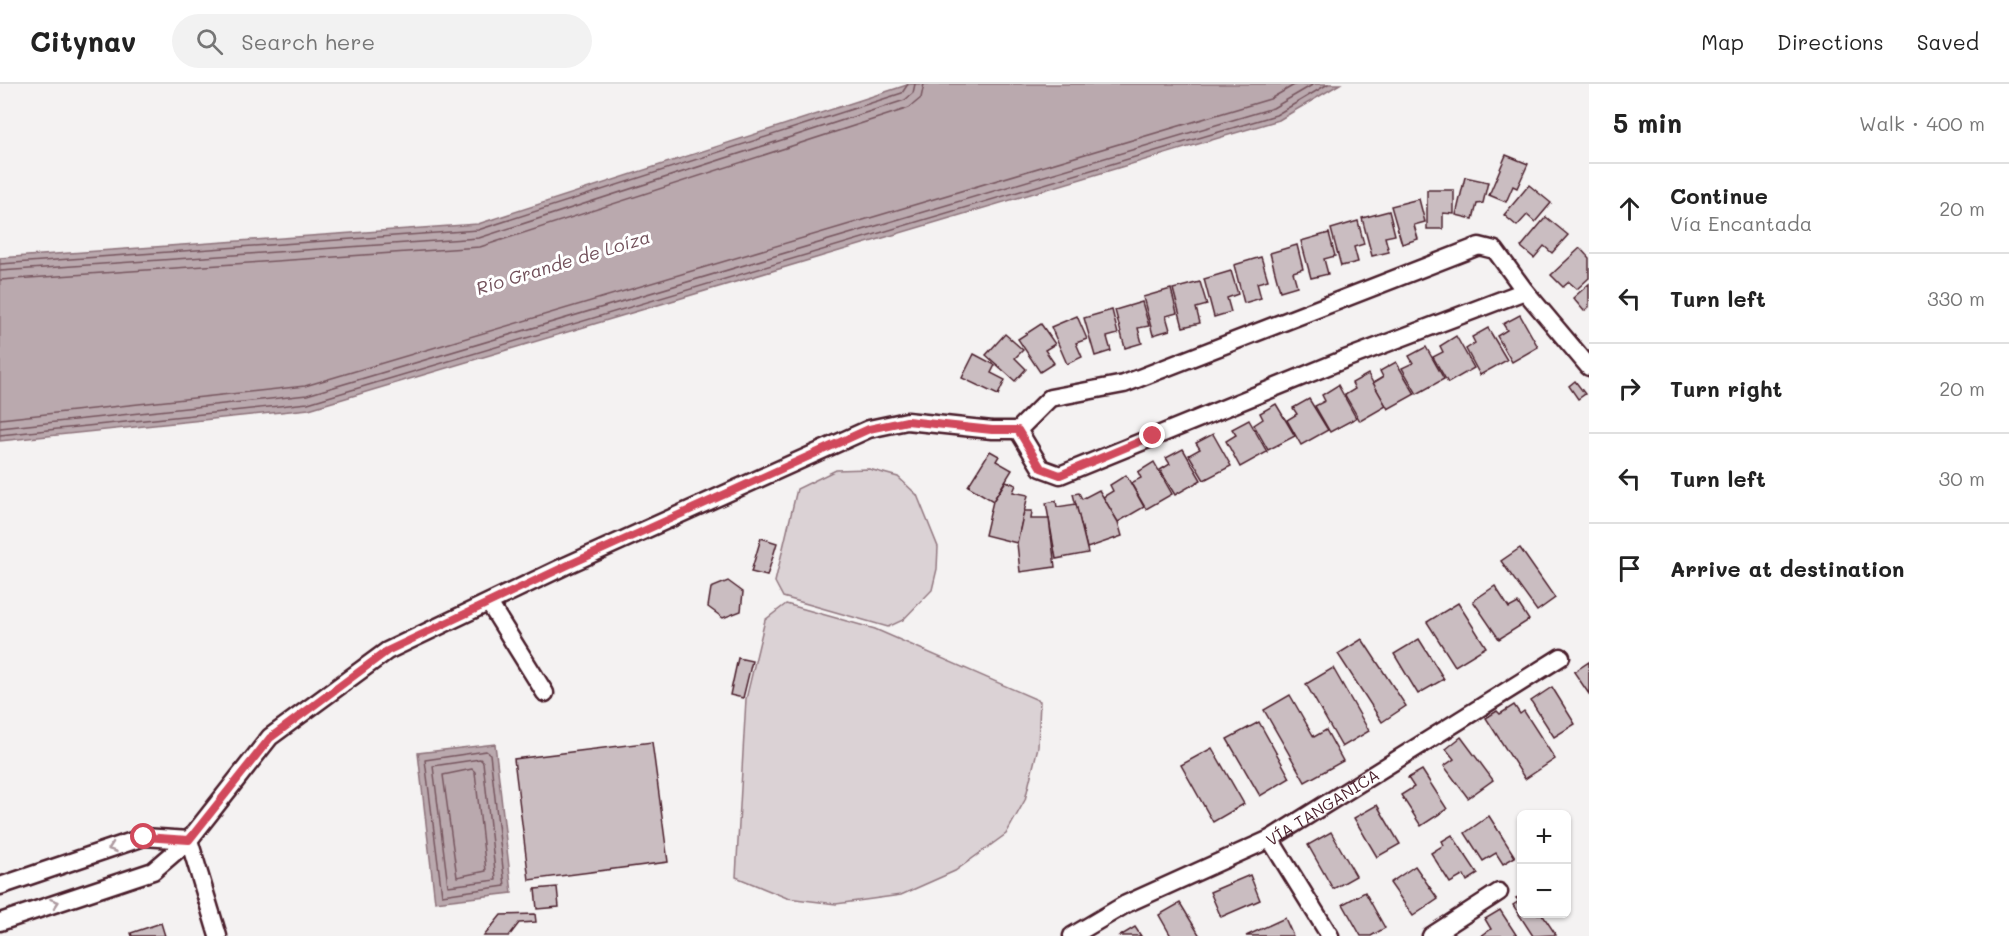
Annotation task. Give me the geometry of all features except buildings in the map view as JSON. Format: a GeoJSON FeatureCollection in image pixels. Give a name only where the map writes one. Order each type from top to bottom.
{"type":"FeatureCollection","features":[{"type":"Feature","properties":{"kind":"street"},"geometry":{"type":"LineString","coordinates":[[0,922],[153,871],[189,840],[270,738],[387,651],[869,429],[907,421],[992,430],[1018,430],[1050,398],[1124,384],[1479,246],[1496,250],[1525,291],[1589,367]]}},
{"type":"Feature","properties":{"kind":"street"},"geometry":{"type":"LineString","coordinates":[[1018,430],[1041,468],[1060,475],[1345,359],[1525,291]]}},
{"type":"Feature","properties":{"kind":"street"},"geometry":{"type":"LineString","coordinates":[[489,603],[545,693]]}},
{"type":"Feature","properties":{"kind":"street","name":"VÍA TANGANICA"},"geometry":{"type":"LineString","coordinates":[[1072,936],[1126,904],[1270,839],[1561,657]]}},
{"type":"Feature","properties":{"kind":"street"},"geometry":{"type":"LineString","coordinates":[[0,886],[144,837],[189,840]]}},
{"type":"Feature","properties":{"kind":"street"},"geometry":{"type":"LineString","coordinates":[[1270,839],[1330,936]]}},
{"type":"Feature","properties":{"kind":"street"},"geometry":{"type":"LineString","coordinates":[[189,840],[218,936]]}},
{"type":"Feature","properties":{"kind":"street"},"geometry":{"type":"LineString","coordinates":[[1431,936],[1499,892]]}},
{"type":"Feature","properties":{"kind":"shaded area"},"geometry":{"type":"Polygon","coordinates":[[[869,469],[898,477],[917,495],[938,547],[937,569],[932,590],[903,620],[888,627],[783,597],[775,582],[797,489],[836,470],[869,469]]]}},
{"type":"Feature","properties":{"kind":"shaded area"},"geometry":{"type":"Polygon","coordinates":[[[786,604],[875,629],[1040,701],[1038,747],[1025,800],[1006,834],[955,871],[901,895],[836,904],[787,898],[736,877],[746,699],[765,620],[786,604]]]}},
{"type":"Feature","properties":{"kind":"water","name":"Río Grande de Loíza"},"geometry":{"type":"Polygon","coordinates":[[[910,84],[1340,84],[1279,120],[309,409],[0,441],[0,258],[478,224],[910,84]]]}},
{"type":"Feature","properties":{"kind":"water"},"geometry":{"type":"Polygon","coordinates":[[[495,744],[512,893],[435,902],[418,753],[495,744]]]}},
{"type":"Feature","properties":{"kind":"route"},"geometry":{"type":"LineString","coordinates":[[144,837],[189,840],[270,738],[387,651],[566,566],[869,429],[907,421],[992,430],[1018,430],[1041,468],[1060,475],[1153,436]]}}]}
